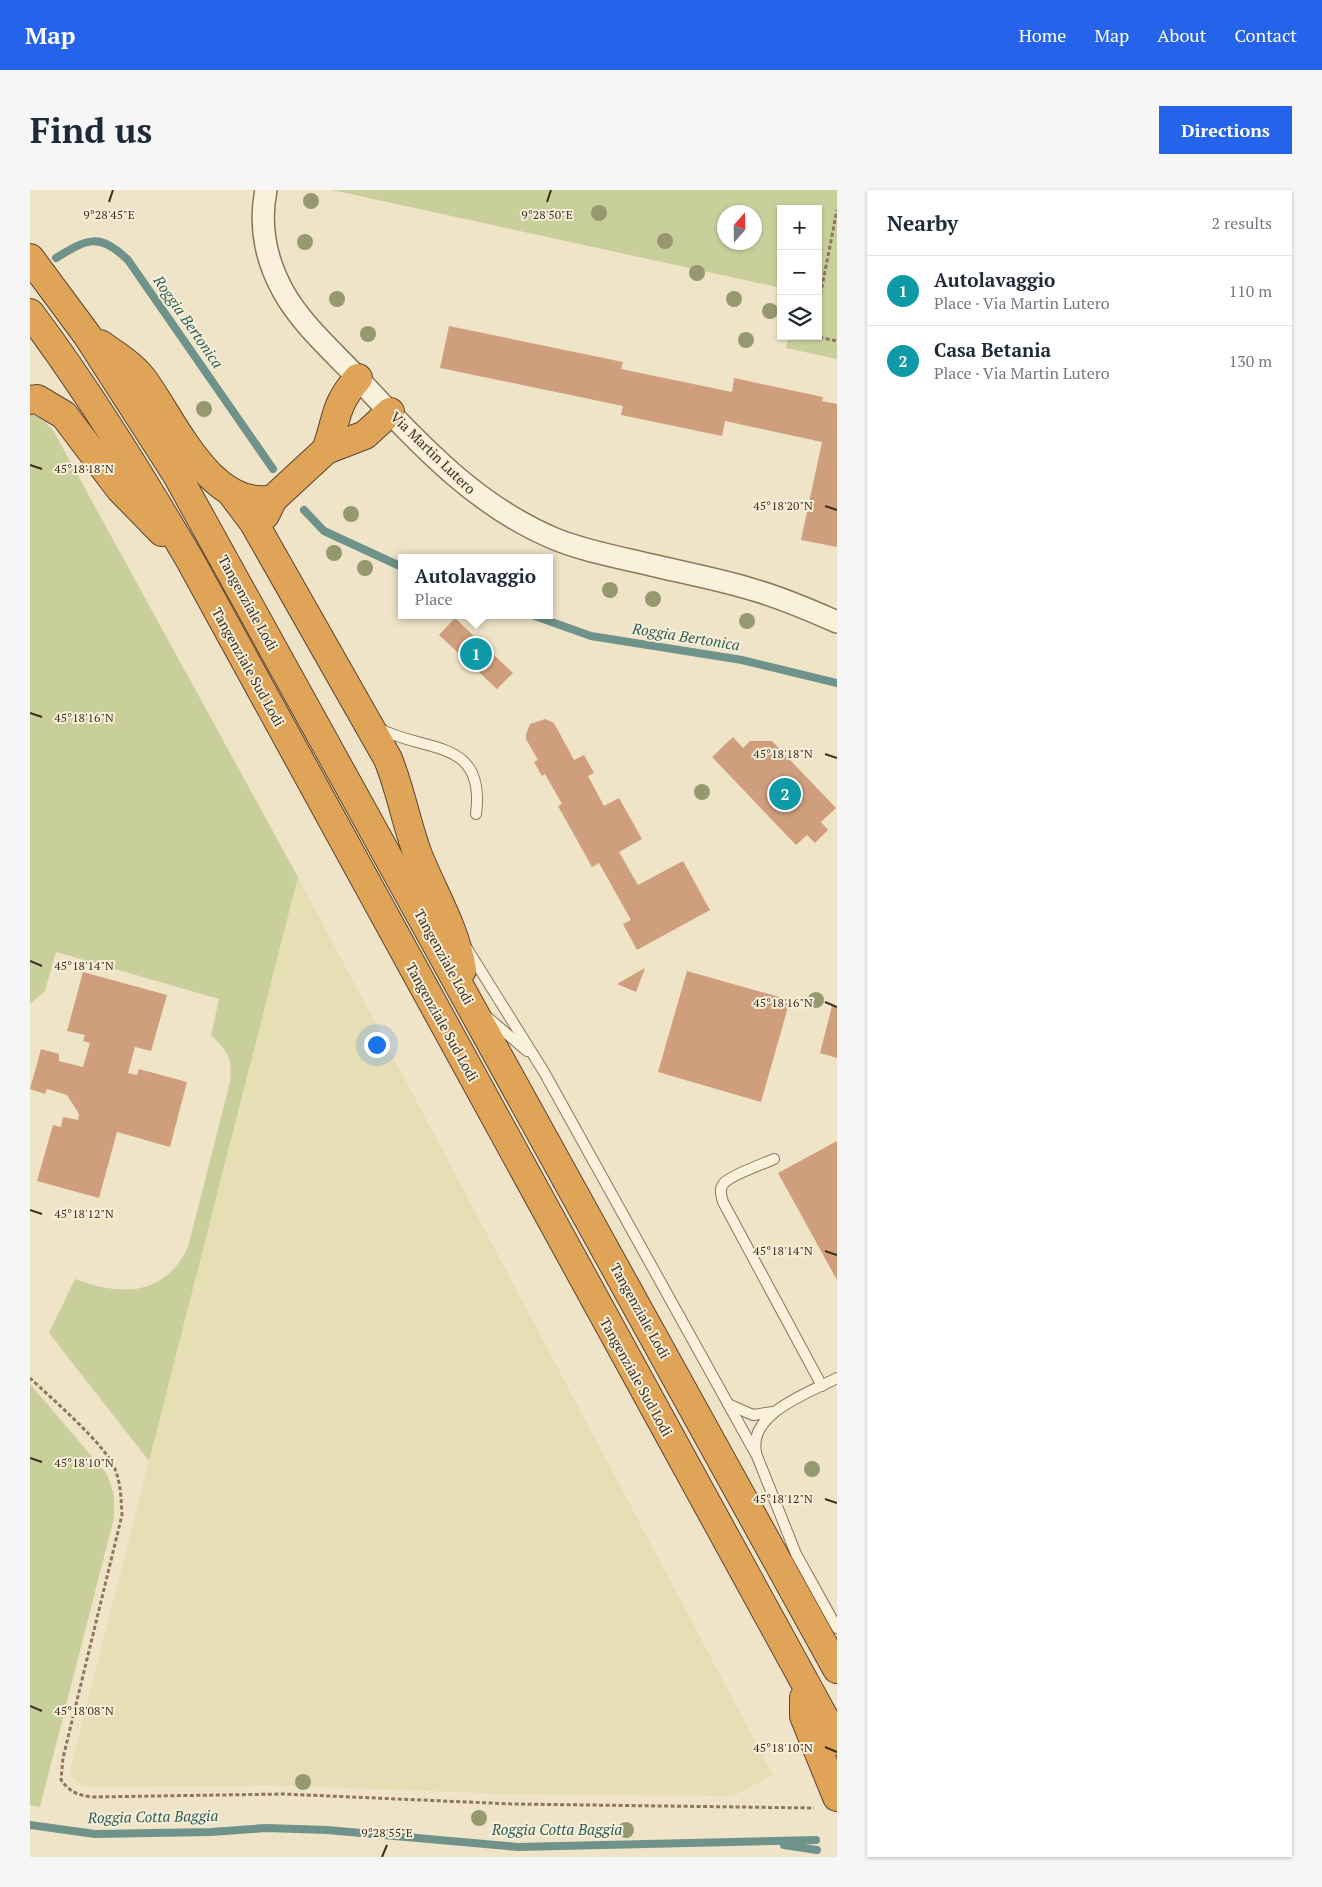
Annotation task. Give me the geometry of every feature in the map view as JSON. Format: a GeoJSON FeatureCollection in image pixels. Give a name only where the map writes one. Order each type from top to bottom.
{"type":"FeatureCollection","features":[{"type":"Feature","properties":{"kind":"highway","name":"Tangenziale Lodi"},"geometry":{"type":"LineString","coordinates":[[30,258],[87,335],[177,475],[837,1669]]}},
{"type":"Feature","properties":{"kind":"highway","name":"Tangenziale Sud Lodi"},"geometry":{"type":"LineString","coordinates":[[30,313],[95,404],[137,470],[190,560],[837,1741]]}},
{"type":"Feature","properties":{"kind":"highway"},"geometry":{"type":"LineString","coordinates":[[87,335],[121,359],[141,377],[193,456],[214,480],[230,491],[262,501],[273,499]]}},
{"type":"Feature","properties":{"kind":"highway"},"geometry":{"type":"LineString","coordinates":[[326,450],[338,406],[345,393],[358,378]]}},
{"type":"Feature","properties":{"kind":"highway"},"geometry":{"type":"LineString","coordinates":[[30,400],[37,399],[64,415],[120,489],[190,560]]}},
{"type":"Feature","properties":{"kind":"highway"},"geometry":{"type":"LineString","coordinates":[[268,546],[264,531],[264,519],[273,499],[326,450],[365,434],[390,412]]}},
{"type":"Feature","properties":{"kind":"highway"},"geometry":{"type":"LineString","coordinates":[[230,491],[254,523],[268,546],[362,715],[395,755],[418,854],[434,893],[447,915],[460,955],[468,1000]]}},
{"type":"Feature","properties":{"kind":"highway"},"geometry":{"type":"LineString","coordinates":[[809,1617],[837,1641]]}},
{"type":"Feature","properties":{"kind":"highway"},"geometry":{"type":"LineString","coordinates":[[803,1680],[804,1716],[830,1803]]}},
{"type":"Feature","properties":{"kind":"street","name":"Via Martin Lutero"},"geometry":{"type":"LineString","coordinates":[[266,190],[263,204],[264,236],[272,268],[284,292],[316,333],[358,378],[451,474],[473,493],[499,510],[556,539],[754,589],[837,622]]}},
{"type":"Feature","properties":{"kind":"lane"},"geometry":{"type":"LineString","coordinates":[[362,715],[387,733],[440,747],[451,752],[463,763],[477,784],[476,814]]}},
{"type":"Feature","properties":{"kind":"lane"},"geometry":{"type":"LineString","coordinates":[[395,755],[412,740]]}},
{"type":"Feature","properties":{"kind":"lane"},"geometry":{"type":"LineString","coordinates":[[447,915],[535,1058],[757,1456],[796,1554],[837,1628]]}},
{"type":"Feature","properties":{"kind":"lane"},"geometry":{"type":"LineString","coordinates":[[468,1000],[535,1058]]}},
{"type":"Feature","properties":{"kind":"lane"},"geometry":{"type":"LineString","coordinates":[[774,1159],[732,1178],[724,1184],[720,1193],[723,1202],[822,1386]]}},
{"type":"Feature","properties":{"kind":"lane"},"geometry":{"type":"LineString","coordinates":[[757,1456],[755,1435],[764,1420],[774,1412],[837,1378]]}},
{"type":"Feature","properties":{"kind":"lane"},"geometry":{"type":"LineString","coordinates":[[726,1402],[736,1409],[753,1415],[774,1412]]}},
{"type":"Feature","properties":{"kind":"lane"},"geometry":{"type":"LineString","coordinates":[[796,1554],[809,1617]]}},
{"type":"Feature","properties":{"kind":"path"},"geometry":{"type":"LineString","coordinates":[[820,295],[837,210]]}},
{"type":"Feature","properties":{"kind":"path"},"geometry":{"type":"LineString","coordinates":[[822,338],[837,342]]}},
{"type":"Feature","properties":{"kind":"path"},"geometry":{"type":"LineString","coordinates":[[30,1378],[104,1450],[115,1467],[121,1490],[122,1515],[63,1758],[61,1780],[68,1790],[78,1795],[92,1797],[283,1794],[513,1804],[830,1803]]}},
{"type":"Feature","properties":{"kind":"shaded area"},"geometry":{"type":"Polygon","coordinates":[[[298,877],[773,1775],[733,1796],[507,1794],[270,1785],[93,1787],[82,1785],[74,1779],[70,1771],[298,877]]]}},
{"type":"Feature","properties":{"kind":"green space"},"geometry":{"type":"Polygon","coordinates":[[[332,190],[837,190],[837,359],[786,348],[788,340],[822,340],[822,205],[777,205],[777,287],[332,190]]]}},
{"type":"Feature","properties":{"kind":"green space"},"geometry":{"type":"Polygon","coordinates":[[[30,414],[42,419],[53,430],[298,877],[149,1461],[49,1333],[75,1279],[109,1288],[125,1290],[140,1288],[154,1284],[167,1275],[178,1263],[188,1247],[230,1082],[230,1061],[222,1046],[211,1035],[219,999],[56,952],[45,991],[30,1004],[30,414]]]}},
{"type":"Feature","properties":{"kind":"green space"},"geometry":{"type":"Polygon","coordinates":[[[30,1384],[107,1474],[114,1495],[114,1518],[40,1807],[30,1805],[30,1384]]]}},
{"type":"Feature","properties":{"kind":"building"},"geometry":{"type":"Polygon","coordinates":[[[449,326],[623,362],[621,369],[732,392],[734,378],[823,397],[822,401],[837,404],[837,547],[801,540],[822,442],[725,421],[722,436],[621,415],[623,406],[440,368],[449,326]]]}},
{"type":"Feature","properties":{"kind":"building"},"geometry":{"type":"Polygon","coordinates":[[[456,619],[513,673],[497,689],[439,635],[456,619]]]}},
{"type":"Feature","properties":{"kind":"building"},"geometry":{"type":"Polygon","coordinates":[[[545,719],[554,723],[574,760],[584,755],[594,773],[588,776],[604,806],[619,798],[642,839],[619,852],[638,885],[683,861],[710,910],[637,950],[623,924],[631,920],[599,863],[592,867],[558,806],[562,804],[545,774],[542,776],[534,762],[538,760],[526,739],[526,734],[530,724],[545,719]]]}},
{"type":"Feature","properties":{"kind":"building"},"geometry":{"type":"Polygon","coordinates":[[[733,737],[743,748],[750,741],[772,741],[836,808],[821,822],[828,830],[815,843],[807,835],[796,845],[712,757],[733,737]]]}},
{"type":"Feature","properties":{"kind":"building"},"geometry":{"type":"Polygon","coordinates":[[[645,968],[636,992],[617,984],[622,981],[645,968]]]}},
{"type":"Feature","properties":{"kind":"building"},"geometry":{"type":"Polygon","coordinates":[[[687,971],[790,1000],[761,1102],[658,1072],[687,971]]]}},
{"type":"Feature","properties":{"kind":"building"},"geometry":{"type":"Polygon","coordinates":[[[83,972],[167,995],[151,1051],[135,1047],[128,1073],[137,1075],[139,1069],[187,1082],[170,1147],[117,1132],[99,1198],[37,1181],[53,1125],[61,1127],[63,1117],[78,1120],[79,1114],[67,1095],[47,1089],[45,1094],[30,1089],[41,1049],[59,1054],[59,1061],[83,1067],[90,1043],[83,1041],[85,1035],[67,1031],[83,972]]]}},
{"type":"Feature","properties":{"kind":"building"},"geometry":{"type":"Polygon","coordinates":[[[832,1006],[837,1008],[837,1058],[820,1053],[832,1006]]]}},
{"type":"Feature","properties":{"kind":"building"},"geometry":{"type":"Polygon","coordinates":[[[837,1141],[837,1280],[778,1173],[837,1141]]]}},
{"type":"Feature","properties":{"kind":"waterway","name":"Roggia Bertonica"},"geometry":{"type":"LineString","coordinates":[[56,258],[76,246],[93,241],[109,245],[128,260],[273,469]]}},
{"type":"Feature","properties":{"kind":"waterway","name":"Roggia Bertonica"},"geometry":{"type":"LineString","coordinates":[[304,510],[324,531],[398,565]]}},
{"type":"Feature","properties":{"kind":"waterway","name":"Roggia Bertonica"},"geometry":{"type":"LineString","coordinates":[[543,619],[591,636],[742,660],[837,683]]}},
{"type":"Feature","properties":{"kind":"waterway","name":"Roggia Cotta Baggia"},"geometry":{"type":"LineString","coordinates":[[30,1825],[95,1834],[211,1832],[266,1828],[327,1830],[518,1847],[816,1840]]}},
{"type":"Feature","properties":{"kind":"waterway"},"geometry":{"type":"LineString","coordinates":[[784,1845],[817,1850]]}},
{"type":"Feature","properties":{"kind":"place","name":"Autolavaggio"},"geometry":{"type":"Point","coordinates":[476,654]}},
{"type":"Feature","properties":{"kind":"place","name":"Casa Betania"},"geometry":{"type":"Point","coordinates":[785,794]}}]}
